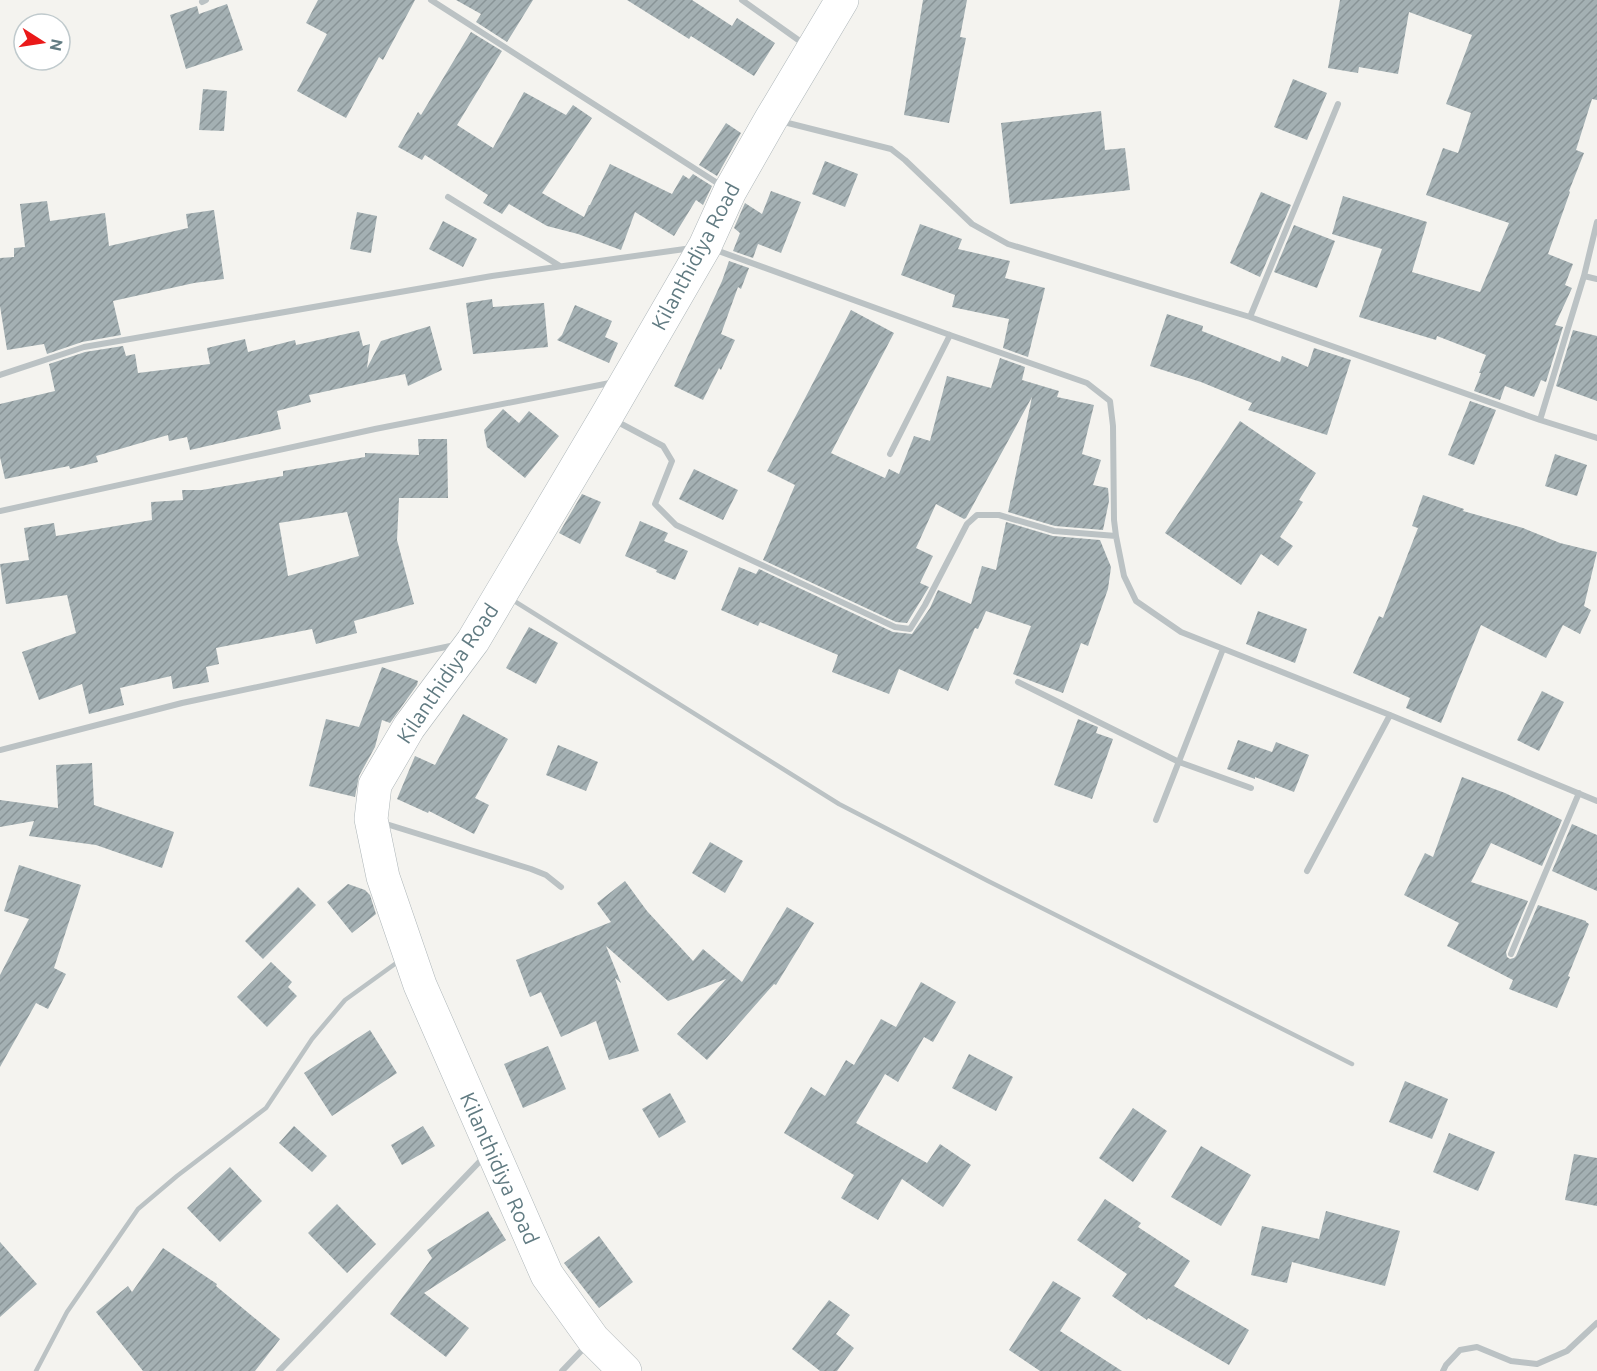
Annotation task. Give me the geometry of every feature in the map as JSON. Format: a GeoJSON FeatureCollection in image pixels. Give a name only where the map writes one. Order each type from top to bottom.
{"type":"FeatureCollection","features":[{"type":"Feature","properties":{"kind":"street"},"geometry":{"type":"LineString","coordinates":[[431,0],[730,191]]}},
{"type":"Feature","properties":{"kind":"street"},"geometry":{"type":"LineString","coordinates":[[742,0],[812,50]]}},
{"type":"Feature","properties":{"kind":"street","name":"Kilanthidiya Road"},"geometry":{"type":"LineString","coordinates":[[625,1371],[593,1340],[547,1275],[420,985],[383,877],[371,819],[375,785],[409,727],[473,641],[705,246],[730,191],[842,0]]}},
{"type":"Feature","properties":{"kind":"street"},"geometry":{"type":"LineString","coordinates":[[1250,317],[1338,104]]}},
{"type":"Feature","properties":{"kind":"street"},"geometry":{"type":"LineString","coordinates":[[771,119],[891,149],[972,224],[1008,244],[1250,317],[1597,438]]}},
{"type":"Feature","properties":{"kind":"street"},"geometry":{"type":"LineString","coordinates":[[448,197],[561,266]]}},
{"type":"Feature","properties":{"kind":"street"},"geometry":{"type":"LineString","coordinates":[[1540,420],[1584,276],[1597,222]]}},
{"type":"Feature","properties":{"kind":"street"},"geometry":{"type":"LineString","coordinates":[[0,375],[84,346],[492,276],[705,246],[1087,383],[1110,401],[1113,426],[1116,536],[1124,576],[1136,601],[1181,632],[1597,801]]}},
{"type":"Feature","properties":{"kind":"street"},"geometry":{"type":"LineString","coordinates":[[1584,276],[1597,279]]}},
{"type":"Feature","properties":{"kind":"street"},"geometry":{"type":"LineString","coordinates":[[890,454],[950,335]]}},
{"type":"Feature","properties":{"kind":"street"},"geometry":{"type":"LineString","coordinates":[[0,511],[375,429],[627,379]]}},
{"type":"Feature","properties":{"kind":"street"},"geometry":{"type":"LineString","coordinates":[[606,417],[663,446],[672,461],[655,504],[676,525],[895,627],[910,629],[967,524],[977,515],[999,515],[1054,531],[1116,536]]}},
{"type":"Feature","properties":{"kind":"street"},"geometry":{"type":"LineString","coordinates":[[0,750],[182,703],[473,641]]}},
{"type":"Feature","properties":{"kind":"street"},"geometry":{"type":"LineString","coordinates":[[1156,820],[1223,649]]}},
{"type":"Feature","properties":{"kind":"street"},"geometry":{"type":"LineString","coordinates":[[1018,682],[1179,762],[1251,788]]}},
{"type":"Feature","properties":{"kind":"street"},"geometry":{"type":"LineString","coordinates":[[1307,871],[1390,715]]}},
{"type":"Feature","properties":{"kind":"street"},"geometry":{"type":"LineString","coordinates":[[1511,954],[1579,793]]}},
{"type":"Feature","properties":{"kind":"street"},"geometry":{"type":"LineString","coordinates":[[371,819],[531,869],[546,875],[561,887]]}},
{"type":"Feature","properties":{"kind":"street"},"geometry":{"type":"LineString","coordinates":[[279,1371],[492,1149]]}},
{"type":"Feature","properties":{"kind":"street"},"geometry":{"type":"LineString","coordinates":[[1443,1371],[1460,1350],[1477,1347],[1511,1361],[1537,1364],[1567,1351],[1597,1323]]}},
{"type":"Feature","properties":{"kind":"street"},"geometry":{"type":"LineString","coordinates":[[562,1371],[593,1340]]}},
{"type":"Feature","properties":{"kind":"lane"},"geometry":{"type":"LineString","coordinates":[[501,592],[839,804],[1352,1064]]}},
{"type":"Feature","properties":{"kind":"lane"},"geometry":{"type":"LineString","coordinates":[[36,1371],[67,1312],[138,1209],[266,1108],[312,1039],[345,1000],[409,954]]}},
{"type":"Feature","properties":{"kind":"building"},"geometry":{"type":"Polygon","coordinates":[[[318,0],[415,0],[383,60],[379,57],[346,118],[297,91],[327,34],[306,23],[318,0]]]}},
{"type":"Feature","properties":{"kind":"building"},"geometry":{"type":"Polygon","coordinates":[[[456,0],[533,0],[507,42],[476,22],[481,14],[456,0]]]}},
{"type":"Feature","properties":{"kind":"building"},"geometry":{"type":"Polygon","coordinates":[[[627,0],[692,0],[732,26],[737,18],[775,43],[754,76],[691,36],[689,39],[627,0]]]}},
{"type":"Feature","properties":{"kind":"building"},"geometry":{"type":"Polygon","coordinates":[[[923,0],[967,0],[960,37],[966,38],[949,123],[904,115],[923,0]]]}},
{"type":"Feature","properties":{"kind":"building"},"geometry":{"type":"Polygon","coordinates":[[[1340,0],[1597,0],[1597,100],[1592,99],[1576,150],[1584,153],[1548,254],[1573,264],[1565,285],[1572,288],[1555,325],[1563,327],[1546,382],[1541,380],[1534,397],[1505,386],[1500,400],[1474,391],[1486,355],[1437,336],[1436,340],[1359,317],[1382,249],[1332,234],[1343,196],[1427,222],[1412,272],[1480,292],[1509,223],[1426,195],[1443,148],[1458,153],[1471,113],[1446,104],[1472,35],[1409,12],[1398,74],[1359,67],[1358,73],[1328,68],[1340,0]]]}},
{"type":"Feature","properties":{"kind":"building"},"geometry":{"type":"Polygon","coordinates":[[[227,4],[243,50],[186,69],[170,15],[197,6],[199,14],[227,4]]]}},
{"type":"Feature","properties":{"kind":"building"},"geometry":{"type":"Polygon","coordinates":[[[471,32],[502,51],[457,125],[493,148],[524,92],[566,115],[573,105],[592,118],[542,193],[584,217],[610,164],[672,194],[683,175],[689,179],[693,174],[712,186],[703,205],[696,200],[674,236],[635,212],[621,250],[578,234],[547,226],[509,204],[502,214],[483,203],[488,195],[425,155],[422,160],[398,147],[418,112],[421,115],[471,32]]]}},
{"type":"Feature","properties":{"kind":"building"},"geometry":{"type":"Polygon","coordinates":[[[1293,79],[1327,93],[1307,140],[1274,127],[1293,79]]]}},
{"type":"Feature","properties":{"kind":"building"},"geometry":{"type":"Polygon","coordinates":[[[203,89],[227,91],[224,131],[199,130],[203,89]]]}},
{"type":"Feature","properties":{"kind":"building"},"geometry":{"type":"Polygon","coordinates":[[[1101,111],[1105,150],[1125,148],[1130,190],[1010,204],[1001,123],[1101,111]]]}},
{"type":"Feature","properties":{"kind":"building"},"geometry":{"type":"Polygon","coordinates":[[[726,123],[741,133],[717,176],[699,165],[726,123]]]}},
{"type":"Feature","properties":{"kind":"building"},"geometry":{"type":"Polygon","coordinates":[[[825,161],[858,174],[845,207],[812,194],[825,161]]]}},
{"type":"Feature","properties":{"kind":"building"},"geometry":{"type":"Polygon","coordinates":[[[771,191],[801,202],[781,253],[758,244],[753,258],[733,251],[740,233],[734,228],[745,203],[762,214],[771,191]]]}},
{"type":"Feature","properties":{"kind":"building"},"geometry":{"type":"Polygon","coordinates":[[[1261,192],[1291,205],[1260,277],[1230,263],[1261,192]]]}},
{"type":"Feature","properties":{"kind":"building"},"geometry":{"type":"Polygon","coordinates":[[[47,201],[50,221],[105,213],[109,246],[188,228],[186,214],[214,210],[224,279],[194,283],[113,301],[121,335],[82,342],[47,354],[44,344],[7,350],[0,306],[0,258],[14,257],[14,248],[25,247],[20,204],[47,201]]]}},
{"type":"Feature","properties":{"kind":"building"},"geometry":{"type":"Polygon","coordinates":[[[357,212],[377,216],[371,253],[350,249],[357,212]]]}},
{"type":"Feature","properties":{"kind":"building"},"geometry":{"type":"Polygon","coordinates":[[[443,221],[477,239],[463,267],[429,249],[443,221]]]}},
{"type":"Feature","properties":{"kind":"building"},"geometry":{"type":"Polygon","coordinates":[[[920,224],[962,239],[958,249],[1010,261],[1005,278],[1045,288],[1028,357],[1003,348],[1009,319],[952,307],[955,295],[901,275],[920,224]]]}},
{"type":"Feature","properties":{"kind":"building"},"geometry":{"type":"Polygon","coordinates":[[[1294,225],[1335,241],[1317,288],[1274,272],[1294,225]]]}},
{"type":"Feature","properties":{"kind":"building"},"geometry":{"type":"Polygon","coordinates":[[[729,261],[749,268],[741,289],[738,287],[721,334],[735,340],[703,400],[674,386],[729,261]]]}},
{"type":"Feature","properties":{"kind":"building"},"geometry":{"type":"Polygon","coordinates":[[[492,299],[493,307],[544,303],[548,347],[473,354],[466,303],[492,299]]]}},
{"type":"Feature","properties":{"kind":"building"},"geometry":{"type":"Polygon","coordinates":[[[575,305],[612,321],[605,337],[618,343],[609,363],[557,340],[562,335],[575,305]]]}},
{"type":"Feature","properties":{"kind":"building"},"geometry":{"type":"Polygon","coordinates":[[[851,310],[894,333],[831,453],[885,478],[889,469],[899,474],[914,436],[930,441],[947,376],[991,388],[1000,358],[1025,367],[1022,380],[1059,391],[1057,397],[1094,405],[1082,454],[1101,460],[1093,485],[1108,488],[1109,501],[1103,530],[1055,526],[1008,512],[1032,397],[966,518],[936,504],[916,548],[933,556],[920,583],[929,587],[907,623],[896,622],[763,560],[795,485],[767,471],[851,310]]]}},
{"type":"Feature","properties":{"kind":"building"},"geometry":{"type":"Polygon","coordinates":[[[1167,314],[1203,326],[1202,331],[1280,362],[1282,356],[1308,367],[1314,348],[1351,360],[1327,435],[1248,410],[1252,403],[1201,382],[1150,366],[1167,314]]]}},
{"type":"Feature","properties":{"kind":"building"},"geometry":{"type":"Polygon","coordinates":[[[430,326],[442,370],[408,386],[405,374],[309,395],[311,402],[277,411],[281,429],[190,450],[187,437],[169,441],[168,435],[96,456],[98,462],[70,469],[69,466],[5,479],[0,457],[0,404],[55,391],[49,364],[85,352],[123,346],[126,356],[135,354],[138,373],[210,364],[207,348],[245,339],[248,352],[295,340],[296,345],[359,331],[363,346],[370,344],[367,368],[381,341],[430,326]]]}},
{"type":"Feature","properties":{"kind":"building"},"geometry":{"type":"Polygon","coordinates":[[[1573,330],[1597,336],[1597,401],[1556,386],[1573,330]]]}},
{"type":"Feature","properties":{"kind":"building"},"geometry":{"type":"Polygon","coordinates":[[[1470,401],[1496,410],[1474,465],[1448,455],[1470,401]]]}},
{"type":"Feature","properties":{"kind":"building"},"geometry":{"type":"Polygon","coordinates":[[[503,409],[519,423],[529,411],[559,436],[525,478],[487,447],[484,430],[503,409]]]}},
{"type":"Feature","properties":{"kind":"building"},"geometry":{"type":"Polygon","coordinates":[[[1240,421],[1316,473],[1299,500],[1303,502],[1280,537],[1293,546],[1278,566],[1261,554],[1241,585],[1165,533],[1240,421]]]}},
{"type":"Feature","properties":{"kind":"building"},"geometry":{"type":"Polygon","coordinates":[[[418,439],[447,439],[448,498],[399,498],[397,540],[414,604],[354,621],[357,633],[316,644],[312,629],[216,648],[219,664],[206,667],[209,682],[173,689],[171,676],[120,688],[124,705],[89,714],[82,684],[39,700],[22,652],[76,633],[67,595],[6,604],[0,564],[29,560],[24,528],[54,523],[56,536],[152,520],[151,502],[183,500],[182,490],[202,490],[283,476],[283,471],[365,457],[365,453],[419,455],[418,439]],[[347,512],[279,523],[288,576],[359,556],[347,512]]]}},
{"type":"Feature","properties":{"kind":"building"},"geometry":{"type":"Polygon","coordinates":[[[1555,454],[1587,465],[1577,496],[1545,486],[1555,454]]]}},
{"type":"Feature","properties":{"kind":"building"},"geometry":{"type":"Polygon","coordinates":[[[694,469],[738,490],[723,520],[679,499],[694,469]]]}},
{"type":"Feature","properties":{"kind":"building"},"geometry":{"type":"Polygon","coordinates":[[[582,494],[601,502],[580,544],[559,533],[582,494]]]}},
{"type":"Feature","properties":{"kind":"building"},"geometry":{"type":"Polygon","coordinates":[[[1423,495],[1464,509],[1463,511],[1523,528],[1560,543],[1597,552],[1584,606],[1591,610],[1580,634],[1563,625],[1546,658],[1481,625],[1441,723],[1406,708],[1410,698],[1353,673],[1379,616],[1383,618],[1418,528],[1412,526],[1423,495]]]}},
{"type":"Feature","properties":{"kind":"building"},"geometry":{"type":"Polygon","coordinates":[[[640,521],[668,533],[664,541],[688,551],[675,580],[625,556],[640,521]]]}},
{"type":"Feature","properties":{"kind":"building"},"geometry":{"type":"Polygon","coordinates":[[[1006,522],[1053,536],[1100,540],[1111,567],[1108,589],[1088,646],[1081,643],[1063,693],[1013,674],[1031,626],[986,611],[978,629],[975,628],[948,691],[899,669],[889,694],[832,672],[838,655],[760,622],[758,626],[721,610],[739,567],[756,574],[759,569],[893,632],[912,634],[930,608],[938,590],[971,604],[982,566],[996,570],[1006,522]]]}},
{"type":"Feature","properties":{"kind":"building"},"geometry":{"type":"Polygon","coordinates":[[[1258,611],[1307,629],[1295,663],[1246,644],[1258,611]]]}},
{"type":"Feature","properties":{"kind":"building"},"geometry":{"type":"Polygon","coordinates":[[[529,627],[558,643],[536,684],[506,668],[529,627]]]}},
{"type":"Feature","properties":{"kind":"building"},"geometry":{"type":"Polygon","coordinates":[[[382,667],[418,681],[390,723],[382,720],[375,747],[359,776],[355,797],[309,786],[326,719],[359,727],[382,667]]]}},
{"type":"Feature","properties":{"kind":"building"},"geometry":{"type":"Polygon","coordinates":[[[1542,691],[1564,702],[1539,751],[1517,740],[1542,691]]]}},
{"type":"Feature","properties":{"kind":"building"},"geometry":{"type":"Polygon","coordinates":[[[463,714],[508,739],[475,798],[489,805],[474,834],[429,811],[428,813],[397,799],[415,756],[435,765],[463,714]]]}},
{"type":"Feature","properties":{"kind":"building"},"geometry":{"type":"Polygon","coordinates":[[[1078,719],[1098,727],[1096,733],[1113,739],[1092,799],[1054,785],[1078,719]]]}},
{"type":"Feature","properties":{"kind":"building"},"geometry":{"type":"Polygon","coordinates":[[[1238,740],[1272,752],[1276,742],[1309,755],[1294,792],[1227,769],[1238,740]]]}},
{"type":"Feature","properties":{"kind":"building"},"geometry":{"type":"Polygon","coordinates":[[[558,745],[598,762],[586,791],[546,775],[558,745]]]}},
{"type":"Feature","properties":{"kind":"building"},"geometry":{"type":"Polygon","coordinates":[[[92,763],[94,805],[174,832],[162,868],[96,845],[29,836],[34,821],[0,827],[0,800],[58,808],[56,765],[92,763]]]}},
{"type":"Feature","properties":{"kind":"building"},"geometry":{"type":"Polygon","coordinates":[[[1462,777],[1505,793],[1562,820],[1542,866],[1491,843],[1471,882],[1528,901],[1506,952],[1510,959],[1516,956],[1538,905],[1589,924],[1557,1008],[1509,989],[1513,980],[1447,946],[1459,923],[1404,895],[1425,853],[1433,857],[1462,777]]]}},
{"type":"Feature","properties":{"kind":"building"},"geometry":{"type":"Polygon","coordinates":[[[1572,824],[1597,835],[1597,891],[1552,871],[1572,824]]]}},
{"type":"Feature","properties":{"kind":"building"},"geometry":{"type":"Polygon","coordinates":[[[710,842],[743,861],[725,893],[692,873],[710,842]]]}},
{"type":"Feature","properties":{"kind":"building"},"geometry":{"type":"Polygon","coordinates":[[[19,865],[81,885],[54,968],[66,974],[48,1009],[36,1003],[0,1067],[0,975],[29,919],[4,911],[19,865]]]}},
{"type":"Feature","properties":{"kind":"building"},"geometry":{"type":"Polygon","coordinates":[[[625,881],[647,911],[693,961],[703,949],[742,982],[787,907],[814,923],[776,985],[774,984],[707,1060],[677,1034],[726,979],[668,1001],[606,946],[621,983],[615,978],[639,1051],[609,1060],[596,1021],[561,1037],[541,992],[530,997],[516,960],[611,922],[597,903],[625,881]]]}},
{"type":"Feature","properties":{"kind":"building"},"geometry":{"type":"Polygon","coordinates":[[[348,884],[365,890],[370,895],[376,914],[352,933],[327,902],[348,884]]]}},
{"type":"Feature","properties":{"kind":"building"},"geometry":{"type":"Polygon","coordinates":[[[298,887],[316,905],[263,959],[245,941],[298,887]]]}},
{"type":"Feature","properties":{"kind":"building"},"geometry":{"type":"Polygon","coordinates":[[[271,962],[292,982],[288,987],[297,996],[267,1027],[237,997],[271,962]]]}},
{"type":"Feature","properties":{"kind":"building"},"geometry":{"type":"Polygon","coordinates":[[[921,982],[956,1002],[933,1042],[924,1037],[898,1082],[885,1074],[856,1123],[927,1163],[940,1144],[971,1165],[943,1207],[902,1179],[878,1220],[841,1198],[854,1175],[784,1133],[811,1087],[825,1096],[846,1060],[854,1065],[881,1019],[896,1027],[921,982]]]}},
{"type":"Feature","properties":{"kind":"building"},"geometry":{"type":"Polygon","coordinates":[[[370,1030],[397,1073],[332,1116],[304,1073],[370,1030]]]}},
{"type":"Feature","properties":{"kind":"building"},"geometry":{"type":"Polygon","coordinates":[[[548,1046],[566,1089],[523,1108],[504,1064],[548,1046]]]}},
{"type":"Feature","properties":{"kind":"building"},"geometry":{"type":"Polygon","coordinates":[[[969,1054],[1013,1077],[996,1111],[952,1088],[969,1054]]]}},
{"type":"Feature","properties":{"kind":"building"},"geometry":{"type":"Polygon","coordinates":[[[1405,1081],[1448,1099],[1432,1139],[1389,1122],[1405,1081]]]}},
{"type":"Feature","properties":{"kind":"building"},"geometry":{"type":"Polygon","coordinates":[[[670,1093],[686,1122],[659,1138],[642,1109],[670,1093]]]}},
{"type":"Feature","properties":{"kind":"building"},"geometry":{"type":"Polygon","coordinates":[[[1133,1108],[1167,1131],[1133,1182],[1099,1158],[1133,1108]]]}},
{"type":"Feature","properties":{"kind":"building"},"geometry":{"type":"Polygon","coordinates":[[[294,1126],[327,1156],[312,1172],[279,1143],[294,1126]]]}},
{"type":"Feature","properties":{"kind":"building"},"geometry":{"type":"Polygon","coordinates":[[[423,1126],[435,1146],[402,1165],[391,1145],[423,1126]]]}},
{"type":"Feature","properties":{"kind":"building"},"geometry":{"type":"Polygon","coordinates":[[[1449,1133],[1495,1152],[1478,1191],[1433,1172],[1449,1133]]]}},
{"type":"Feature","properties":{"kind":"building"},"geometry":{"type":"Polygon","coordinates":[[[1201,1146],[1251,1175],[1221,1226],[1171,1197],[1201,1146]]]}},
{"type":"Feature","properties":{"kind":"building"},"geometry":{"type":"Polygon","coordinates":[[[1574,1154],[1597,1158],[1597,1206],[1565,1200],[1574,1154]]]}},
{"type":"Feature","properties":{"kind":"building"},"geometry":{"type":"Polygon","coordinates":[[[230,1167],[262,1201],[220,1242],[187,1208],[230,1167]]]}},
{"type":"Feature","properties":{"kind":"building"},"geometry":{"type":"Polygon","coordinates":[[[1105,1199],[1141,1223],[1138,1227],[1190,1261],[1174,1286],[1249,1330],[1229,1365],[1148,1318],[1147,1320],[1112,1296],[1127,1274],[1077,1240],[1105,1199]]]}},
{"type":"Feature","properties":{"kind":"building"},"geometry":{"type":"Polygon","coordinates":[[[337,1204],[376,1244],[347,1273],[308,1233],[337,1204]]]}},
{"type":"Feature","properties":{"kind":"building"},"geometry":{"type":"Polygon","coordinates":[[[488,1211],[506,1240],[424,1293],[469,1328],[446,1357],[390,1314],[432,1258],[427,1250],[488,1211]]]}},
{"type":"Feature","properties":{"kind":"building"},"geometry":{"type":"Polygon","coordinates":[[[1326,1211],[1400,1231],[1385,1286],[1292,1262],[1287,1283],[1251,1275],[1262,1226],[1319,1239],[1326,1211]]]}},
{"type":"Feature","properties":{"kind":"building"},"geometry":{"type":"Polygon","coordinates":[[[599,1236],[633,1282],[599,1308],[564,1263],[599,1236]]]}},
{"type":"Feature","properties":{"kind":"building"},"geometry":{"type":"Polygon","coordinates":[[[0,1242],[37,1284],[0,1317],[0,1242]]]}},
{"type":"Feature","properties":{"kind":"building"},"geometry":{"type":"Polygon","coordinates":[[[163,1248],[217,1284],[216,1286],[280,1339],[255,1371],[143,1371],[96,1312],[128,1286],[132,1292],[163,1248]]]}},
{"type":"Feature","properties":{"kind":"building"},"geometry":{"type":"Polygon","coordinates":[[[1053,1281],[1081,1298],[1060,1331],[1122,1371],[1040,1371],[1009,1350],[1053,1281]]]}},
{"type":"Feature","properties":{"kind":"building"},"geometry":{"type":"Polygon","coordinates":[[[829,1300],[850,1315],[836,1334],[854,1348],[837,1371],[820,1371],[792,1349],[829,1300]]]}}]}
